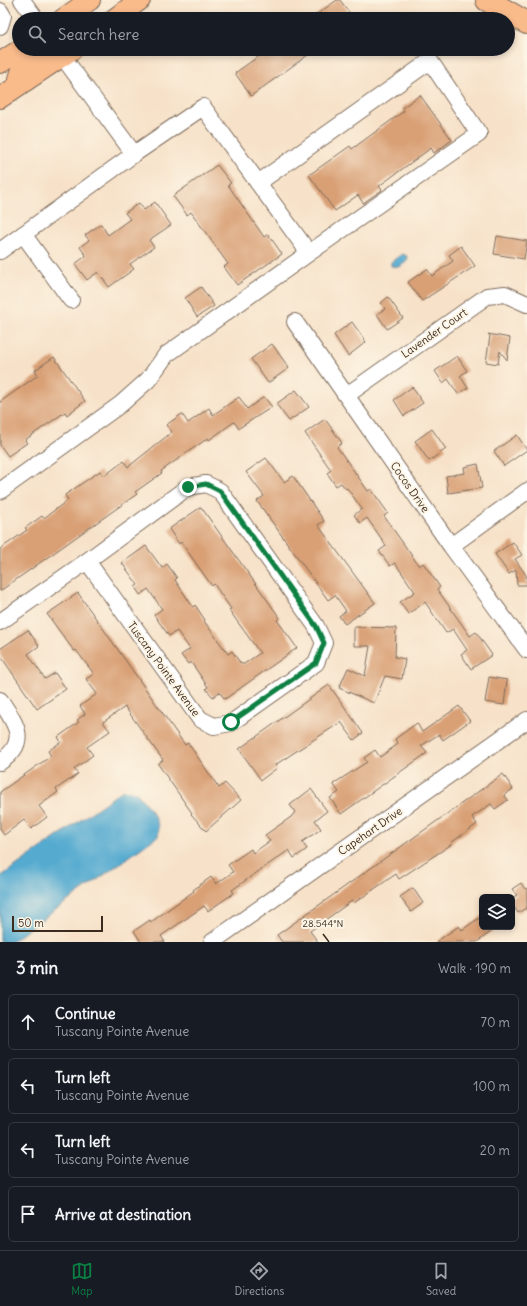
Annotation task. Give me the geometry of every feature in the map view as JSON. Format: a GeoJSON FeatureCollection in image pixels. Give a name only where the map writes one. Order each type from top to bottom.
{"type":"FeatureCollection","features":[{"type":"Feature","properties":{"kind":"highway"},"geometry":{"type":"LineString","coordinates":[[487,0],[508,12]]}},
{"type":"Feature","properties":{"kind":"highway"},"geometry":{"type":"LineString","coordinates":[[515,16],[527,23]]}},
{"type":"Feature","properties":{"kind":"main road"},"geometry":{"type":"LineString","coordinates":[[124,12],[140,0]]}},
{"type":"Feature","properties":{"kind":"main road"},"geometry":{"type":"LineString","coordinates":[[0,64],[12,55]]}},
{"type":"Feature","properties":{"kind":"main road"},"geometry":{"type":"LineString","coordinates":[[17,86],[21,72],[36,56]]}},
{"type":"Feature","properties":{"kind":"main road"},"geometry":{"type":"LineString","coordinates":[[0,98],[60,56]]}},
{"type":"Feature","properties":{"kind":"street"},"geometry":{"type":"LineString","coordinates":[[22,0],[31,12]]}},
{"type":"Feature","properties":{"kind":"street"},"geometry":{"type":"LineString","coordinates":[[0,11],[3,16],[0,26]]}},
{"type":"Feature","properties":{"kind":"street"},"geometry":{"type":"LineString","coordinates":[[69,56],[134,154]]}},
{"type":"Feature","properties":{"kind":"street"},"geometry":{"type":"LineString","coordinates":[[0,491],[121,404],[148,380],[166,355],[309,252],[479,134],[430,61],[258,183]]}},
{"type":"Feature","properties":{"kind":"street"},"geometry":{"type":"LineString","coordinates":[[0,251],[134,154],[203,107],[309,252]]}},
{"type":"Feature","properties":{"kind":"street"},"geometry":{"type":"LineString","coordinates":[[23,234],[71,300]]}},
{"type":"Feature","properties":{"kind":"street","name":"Lavender Court"},"geometry":{"type":"LineString","coordinates":[[347,395],[487,296],[505,294],[527,304]]}},
{"type":"Feature","properties":{"kind":"street","name":"Cocos Drive"},"geometry":{"type":"LineString","coordinates":[[295,322],[451,546],[527,650]]}},
{"type":"Feature","properties":{"kind":"street","name":"Tuscany Pointe Avenue"},"geometry":{"type":"LineString","coordinates":[[0,622],[87,562],[188,487],[206,484],[220,491],[316,626],[324,643],[316,663],[231,722],[214,726],[200,719],[87,562]]}},
{"type":"Feature","properties":{"kind":"street"},"geometry":{"type":"LineString","coordinates":[[451,546],[527,491]]}},
{"type":"Feature","properties":{"kind":"street"},"geometry":{"type":"LineString","coordinates":[[0,700],[15,722],[19,738],[11,755],[0,762]]}},
{"type":"Feature","properties":{"kind":"street","name":"Capehart Drive"},"geometry":{"type":"LineString","coordinates":[[212,942],[527,720]]}},
{"type":"Feature","properties":{"kind":"water"},"geometry":{"type":"Polygon","coordinates":[[[402,254],[407,256],[408,259],[400,267],[391,266],[391,262],[402,254]]]}},
{"type":"Feature","properties":{"kind":"water"},"geometry":{"type":"Polygon","coordinates":[[[123,790],[136,792],[152,812],[158,824],[158,836],[11,942],[0,942],[0,877],[123,790]]]}},
{"type":"Feature","properties":{"kind":"building"},"geometry":{"type":"Polygon","coordinates":[[[337,0],[340,0],[349,12],[320,12],[337,0]]]}},
{"type":"Feature","properties":{"kind":"building"},"geometry":{"type":"Polygon","coordinates":[[[259,56],[306,56],[251,96],[235,73],[259,56]]]}},
{"type":"Feature","properties":{"kind":"building"},"geometry":{"type":"Polygon","coordinates":[[[420,95],[452,140],[434,153],[431,148],[379,186],[382,190],[363,203],[358,195],[335,211],[309,175],[350,146],[352,149],[404,111],[402,108],[420,95]]]}},
{"type":"Feature","properties":{"kind":"building"},"geometry":{"type":"Polygon","coordinates":[[[217,165],[231,183],[228,185],[264,237],[268,234],[282,254],[237,285],[224,267],[228,264],[191,212],[187,215],[173,196],[217,165]]]}},
{"type":"Feature","properties":{"kind":"building"},"geometry":{"type":"Polygon","coordinates":[[[155,202],[171,225],[149,240],[154,247],[130,264],[134,269],[109,287],[98,272],[87,280],[75,264],[86,256],[80,247],[89,240],[85,235],[101,224],[108,235],[130,219],[125,213],[139,203],[144,210],[155,202]]]}},
{"type":"Feature","properties":{"kind":"building"},"geometry":{"type":"Polygon","coordinates":[[[497,236],[527,241],[524,259],[494,254],[497,236]]]}},
{"type":"Feature","properties":{"kind":"building"},"geometry":{"type":"Polygon","coordinates":[[[461,246],[475,266],[422,301],[408,282],[427,269],[432,276],[453,261],[449,255],[461,246]]]}},
{"type":"Feature","properties":{"kind":"building"},"geometry":{"type":"Polygon","coordinates":[[[201,287],[214,306],[197,317],[185,298],[201,287]]]}},
{"type":"Feature","properties":{"kind":"building"},"geometry":{"type":"Polygon","coordinates":[[[388,297],[403,318],[387,329],[377,314],[385,309],[381,303],[388,297]]]}},
{"type":"Feature","properties":{"kind":"building"},"geometry":{"type":"Polygon","coordinates":[[[352,322],[366,342],[348,356],[334,335],[352,322]]]}},
{"type":"Feature","properties":{"kind":"building"},"geometry":{"type":"Polygon","coordinates":[[[488,334],[510,338],[507,360],[500,351],[498,364],[486,362],[490,336],[488,334]]]}},
{"type":"Feature","properties":{"kind":"building"},"geometry":{"type":"Polygon","coordinates":[[[272,344],[289,368],[268,383],[251,359],[272,344]]]}},
{"type":"Feature","properties":{"kind":"building"},"geometry":{"type":"Polygon","coordinates":[[[457,356],[467,371],[460,376],[468,388],[458,394],[448,379],[443,383],[435,371],[457,356]]]}},
{"type":"Feature","properties":{"kind":"building"},"geometry":{"type":"Polygon","coordinates":[[[54,357],[85,401],[67,415],[65,412],[25,440],[27,443],[8,456],[0,445],[0,402],[38,375],[35,370],[54,357]]]}},
{"type":"Feature","properties":{"kind":"building"},"geometry":{"type":"Polygon","coordinates":[[[412,387],[423,403],[404,416],[394,400],[412,387]]]}},
{"type":"Feature","properties":{"kind":"building"},"geometry":{"type":"Polygon","coordinates":[[[296,390],[309,407],[289,421],[276,404],[296,390]]]}},
{"type":"Feature","properties":{"kind":"building"},"geometry":{"type":"Polygon","coordinates":[[[239,397],[247,409],[264,397],[272,407],[239,428],[234,422],[209,440],[208,438],[161,471],[162,473],[135,492],[137,494],[0,591],[0,549],[27,530],[25,528],[42,516],[44,518],[68,500],[65,495],[100,471],[104,476],[124,461],[128,467],[172,432],[166,425],[182,414],[188,423],[209,408],[213,415],[239,397]]]}},
{"type":"Feature","properties":{"kind":"building"},"geometry":{"type":"Polygon","coordinates":[[[325,419],[342,443],[337,447],[368,491],[371,489],[388,513],[384,516],[419,566],[423,563],[440,587],[437,589],[470,636],[476,632],[492,655],[471,669],[461,654],[467,650],[453,629],[446,633],[425,602],[408,614],[400,602],[415,592],[395,563],[390,566],[379,551],[386,546],[367,518],[360,523],[354,515],[362,509],[347,488],[346,489],[341,483],[336,486],[327,473],[331,470],[305,433],[325,419]]]}},
{"type":"Feature","properties":{"kind":"building"},"geometry":{"type":"Polygon","coordinates":[[[432,429],[446,449],[429,461],[415,441],[432,429]]]}},
{"type":"Feature","properties":{"kind":"building"},"geometry":{"type":"Polygon","coordinates":[[[517,435],[527,450],[504,466],[494,451],[517,435]]]}},
{"type":"Feature","properties":{"kind":"building"},"geometry":{"type":"Polygon","coordinates":[[[266,458],[284,482],[293,476],[324,521],[318,525],[375,603],[345,624],[339,616],[346,611],[335,595],[328,600],[257,501],[264,496],[246,472],[266,458]]]}},
{"type":"Feature","properties":{"kind":"building"},"geometry":{"type":"Polygon","coordinates":[[[478,464],[482,488],[448,493],[446,476],[465,473],[464,467],[478,464]]]}},
{"type":"Feature","properties":{"kind":"building"},"geometry":{"type":"Polygon","coordinates":[[[201,507],[280,618],[277,620],[297,648],[225,699],[219,692],[213,697],[206,689],[208,687],[191,662],[188,664],[181,655],[190,649],[177,631],[169,636],[154,615],[162,609],[148,589],[140,595],[135,587],[138,585],[122,563],[146,546],[162,568],[167,564],[177,578],[175,580],[193,607],[195,605],[205,620],[204,621],[228,654],[232,651],[241,664],[244,664],[260,653],[229,610],[231,609],[214,584],[212,586],[181,542],[179,544],[169,529],[201,507]]]}},
{"type":"Feature","properties":{"kind":"building"},"geometry":{"type":"Polygon","coordinates":[[[513,542],[522,555],[515,559],[526,575],[527,585],[517,585],[516,570],[509,574],[495,554],[513,542]]]}},
{"type":"Feature","properties":{"kind":"building"},"geometry":{"type":"Polygon","coordinates":[[[78,593],[185,745],[188,743],[219,788],[225,783],[241,800],[206,831],[191,814],[192,813],[158,764],[163,760],[125,707],[103,722],[110,731],[87,747],[93,755],[74,769],[78,774],[56,789],[58,792],[39,806],[47,817],[31,829],[24,820],[4,835],[0,829],[0,792],[51,756],[48,751],[61,742],[58,737],[79,722],[77,720],[85,714],[80,706],[97,694],[86,679],[94,674],[76,650],[74,651],[47,614],[78,593]]]}},
{"type":"Feature","properties":{"kind":"building"},"geometry":{"type":"Polygon","coordinates":[[[354,627],[396,628],[395,657],[405,659],[402,679],[385,676],[374,703],[339,688],[348,668],[365,676],[370,646],[354,646],[354,627]]]}},
{"type":"Feature","properties":{"kind":"building"},"geometry":{"type":"Polygon","coordinates":[[[28,630],[39,646],[28,654],[45,679],[55,673],[66,689],[37,709],[0,655],[0,649],[28,630]]]}},
{"type":"Feature","properties":{"kind":"building"},"geometry":{"type":"Polygon","coordinates":[[[489,677],[507,680],[504,705],[485,702],[489,677]]]}},
{"type":"Feature","properties":{"kind":"building"},"geometry":{"type":"Polygon","coordinates":[[[329,685],[363,733],[354,740],[341,722],[275,765],[277,768],[261,780],[239,749],[329,685]]]}},
{"type":"Feature","properties":{"kind":"building"},"geometry":{"type":"Polygon","coordinates":[[[459,706],[470,721],[443,740],[439,734],[421,746],[427,753],[341,814],[330,798],[339,792],[333,784],[367,762],[364,758],[375,750],[380,757],[398,744],[395,739],[417,723],[422,732],[459,706]]]}},
{"type":"Feature","properties":{"kind":"building"},"geometry":{"type":"Polygon","coordinates":[[[503,774],[513,789],[504,795],[508,800],[495,809],[491,804],[472,817],[477,824],[451,843],[452,844],[399,879],[396,874],[354,903],[353,900],[310,931],[318,942],[282,942],[277,935],[503,774]]]}},
{"type":"Feature","properties":{"kind":"building"},"geometry":{"type":"Polygon","coordinates":[[[311,789],[327,811],[315,820],[321,829],[302,842],[307,849],[294,858],[289,850],[232,890],[234,893],[208,911],[204,906],[161,936],[165,942],[141,942],[134,931],[150,920],[151,922],[211,877],[216,884],[233,872],[228,865],[251,849],[253,853],[270,841],[265,835],[291,817],[295,812],[290,805],[311,789]]]}},
{"type":"Feature","properties":{"kind":"building"},"geometry":{"type":"Polygon","coordinates":[[[521,883],[525,889],[527,888],[527,910],[526,908],[518,913],[515,908],[515,896],[517,895],[512,889],[521,883]]]}},
{"type":"Feature","properties":{"kind":"building"},"geometry":{"type":"Polygon","coordinates":[[[413,888],[423,903],[411,912],[400,897],[413,888]]]}},
{"type":"Feature","properties":{"kind":"building"},"geometry":{"type":"Polygon","coordinates":[[[479,918],[479,930],[494,930],[477,942],[436,942],[459,926],[462,930],[479,918]]]}},
{"type":"Feature","properties":{"kind":"route"},"geometry":{"type":"LineString","coordinates":[[188,487],[206,484],[220,491],[316,626],[324,643],[316,663],[231,722]]}}]}
